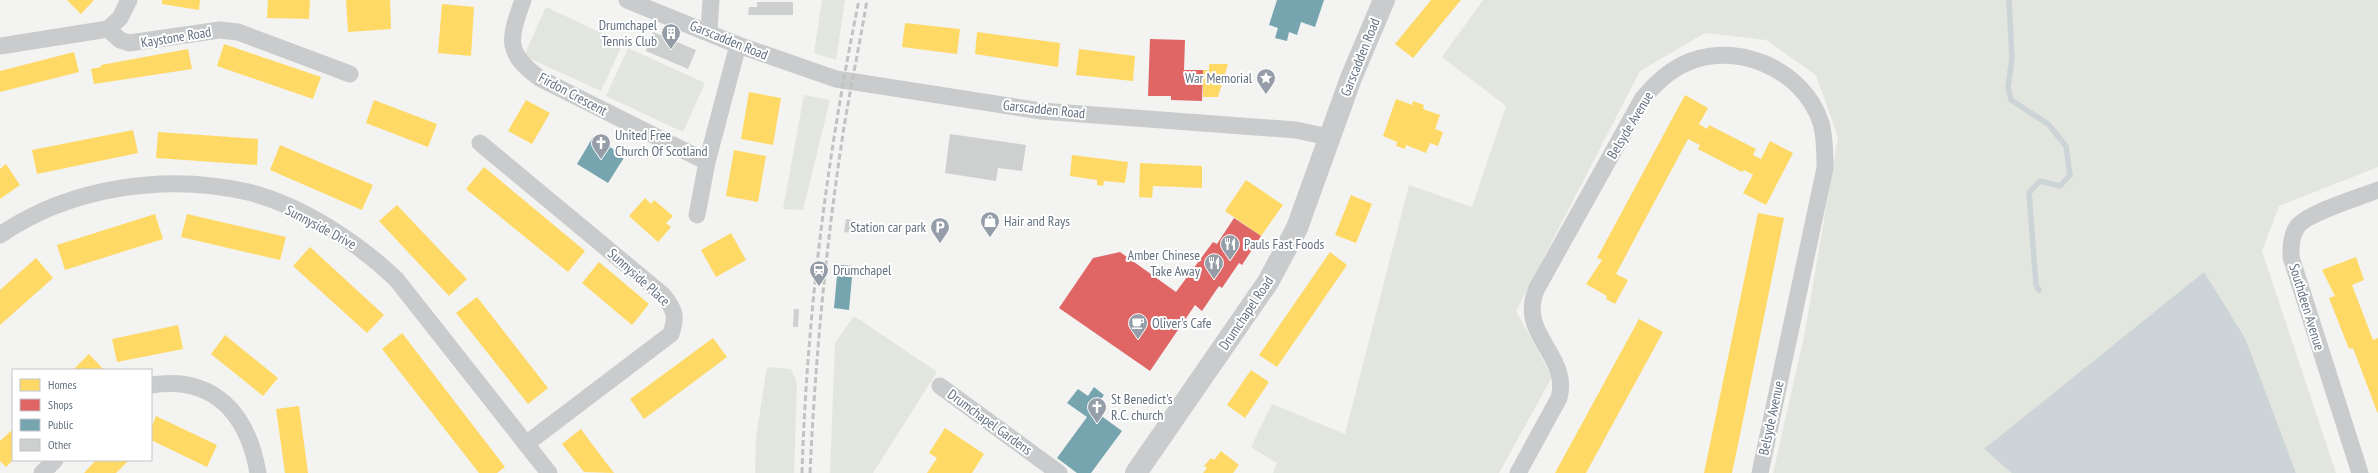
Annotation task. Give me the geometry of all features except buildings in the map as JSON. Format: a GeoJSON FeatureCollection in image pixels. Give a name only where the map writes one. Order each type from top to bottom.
{"type":"FeatureCollection","features":[{"type":"Feature","properties":{"kind":"street"},"geometry":{"type":"LineString","coordinates":[[0,46],[108,29],[120,18],[129,0]]}},
{"type":"Feature","properties":{"kind":"street","name":"Firdon Crescent"},"geometry":{"type":"LineString","coordinates":[[523,0],[514,25],[512,42],[515,53],[524,67],[542,79],[707,162]]}},
{"type":"Feature","properties":{"kind":"street","name":"Garscadden Road"},"geometry":{"type":"LineString","coordinates":[[627,0],[738,44],[836,79],[1041,111],[1296,130],[1328,137],[1384,0]]}},
{"type":"Feature","properties":{"kind":"street"},"geometry":{"type":"LineString","coordinates":[[709,32],[711,0]]}},
{"type":"Feature","properties":{"kind":"street","name":"Kaystone Road"},"geometry":{"type":"LineString","coordinates":[[108,29],[120,40],[129,43],[220,30],[238,32],[350,74]]}},
{"type":"Feature","properties":{"kind":"street"},"geometry":{"type":"LineString","coordinates":[[697,214],[707,162],[738,44]]}},
{"type":"Feature","properties":{"kind":"street","name":"Belsyde Avenue"},"geometry":{"type":"LineString","coordinates":[[1518,473],[1559,398],[1562,388],[1562,379],[1532,320],[1531,308],[1537,288],[1643,98],[1661,79],[1681,65],[1722,55],[1743,57],[1766,64],[1783,73],[1797,85],[1810,101],[1821,122],[1825,144],[1825,168],[1760,473]]}},
{"type":"Feature","properties":{"kind":"street","name":"Drumchapel Road"},"geometry":{"type":"LineString","coordinates":[[1136,473],[1268,282],[1297,228],[1313,187],[1328,137]]}},
{"type":"Feature","properties":{"kind":"street","name":"Sunnyside Place"},"geometry":{"type":"LineString","coordinates":[[480,143],[663,295],[673,308],[675,322],[671,334],[526,444]]}},
{"type":"Feature","properties":{"kind":"street","name":"Sunnyside Drive"},"geometry":{"type":"LineString","coordinates":[[0,235],[14,226],[46,210],[86,196],[115,189],[164,184],[208,187],[248,193],[296,211],[336,231],[371,255],[396,279],[549,473]]}},
{"type":"Feature","properties":{"kind":"street","name":"Southdeen Avenue"},"geometry":{"type":"LineString","coordinates":[[2360,473],[2291,257],[2292,240],[2297,226],[2310,217],[2378,190]]}},
{"type":"Feature","properties":{"kind":"street"},"geometry":{"type":"LineString","coordinates":[[152,385],[187,384],[216,396],[240,420],[250,439],[258,473]]}},
{"type":"Feature","properties":{"kind":"street","name":"Drumchapel Gardens"},"geometry":{"type":"LineString","coordinates":[[940,386],[1059,473]]}},
{"type":"Feature","properties":{"kind":"street"},"geometry":{"type":"LineString","coordinates":[[42,473],[54,461]]}},
{"type":"Feature","properties":{"kind":"shaded area"},"geometry":{"type":"Polygon","coordinates":[[[822,0],[845,0],[836,60],[814,53],[822,0]]]}},
{"type":"Feature","properties":{"kind":"shaded area"},"geometry":{"type":"Polygon","coordinates":[[[1483,0],[2378,0],[2378,167],[2279,206],[2262,251],[2336,473],[1773,473],[1805,332],[1838,137],[1816,75],[1766,40],[1705,33],[1640,71],[1516,311],[1552,377],[1499,473],[1273,473],[1277,463],[1251,447],[1272,404],[1345,434],[1409,185],[1472,207],[1506,106],[1442,57],[1483,0]]]}},
{"type":"Feature","properties":{"kind":"shaded area"},"geometry":{"type":"Polygon","coordinates":[[[546,7],[623,43],[601,91],[524,56],[546,7]]]}},
{"type":"Feature","properties":{"kind":"shaded area"},"geometry":{"type":"Polygon","coordinates":[[[628,48],[705,83],[683,132],[606,96],[628,48]]]}},
{"type":"Feature","properties":{"kind":"shaded area"},"geometry":{"type":"Polygon","coordinates":[[[804,95],[830,100],[803,210],[783,209],[804,95]]]}},
{"type":"Feature","properties":{"kind":"shaded area"},"geometry":{"type":"Polygon","coordinates":[[[2204,272],[2245,338],[2296,473],[2012,473],[1984,449],[2204,272]]]}},
{"type":"Feature","properties":{"kind":"shaded area"},"geometry":{"type":"Polygon","coordinates":[[[854,316],[937,372],[873,473],[830,473],[835,343],[854,316]]]}},
{"type":"Feature","properties":{"kind":"shaded area"},"geometry":{"type":"Polygon","coordinates":[[[767,367],[791,369],[797,383],[794,473],[755,473],[756,437],[767,367]]]}},
{"type":"Feature","properties":{"kind":"waterway"},"geometry":{"type":"LineString","coordinates":[[2009,0],[2012,58],[2008,87],[2011,100],[2048,124],[2066,146],[2070,175],[2060,186],[2040,181],[2029,193],[2036,285],[2039,290]]}},
{"type":"Feature","properties":{"kind":"railway"},"geometry":{"type":"LineString","coordinates":[[802,473],[809,354],[820,235],[837,117],[859,0]]}},
{"type":"Feature","properties":{"kind":"railway"},"geometry":{"type":"LineString","coordinates":[[810,473],[825,269],[844,129],[867,0]]}},
{"type":"Feature","properties":{"kind":"place","name":"Drumchapel Tennis Club"},"geometry":{"type":"Point","coordinates":[671,50]}},
{"type":"Feature","properties":{"kind":"place","name":"War Memorial"},"geometry":{"type":"Point","coordinates":[1266,95]}},
{"type":"Feature","properties":{"kind":"place","name":"United Free Church Of Scotland"},"geometry":{"type":"Point","coordinates":[601,160]}},
{"type":"Feature","properties":{"kind":"place","name":"Hair and Rays"},"geometry":{"type":"Point","coordinates":[990,238]}},
{"type":"Feature","properties":{"kind":"place","name":"Station car park"},"geometry":{"type":"Point","coordinates":[940,244]}},
{"type":"Feature","properties":{"kind":"place","name":"Pauls Fast Foods"},"geometry":{"type":"Point","coordinates":[1230,261]}},
{"type":"Feature","properties":{"kind":"place","name":"Amber Chinese Take Away"},"geometry":{"type":"Point","coordinates":[1214,280]}},
{"type":"Feature","properties":{"kind":"place","name":"Drumchapel"},"geometry":{"type":"Point","coordinates":[819,287]}},
{"type":"Feature","properties":{"kind":"place","name":"Oliver's Cafe"},"geometry":{"type":"Point","coordinates":[1138,340]}},
{"type":"Feature","properties":{"kind":"place","name":"St Benedict's R.C. church"},"geometry":{"type":"Point","coordinates":[1097,424]}}]}
